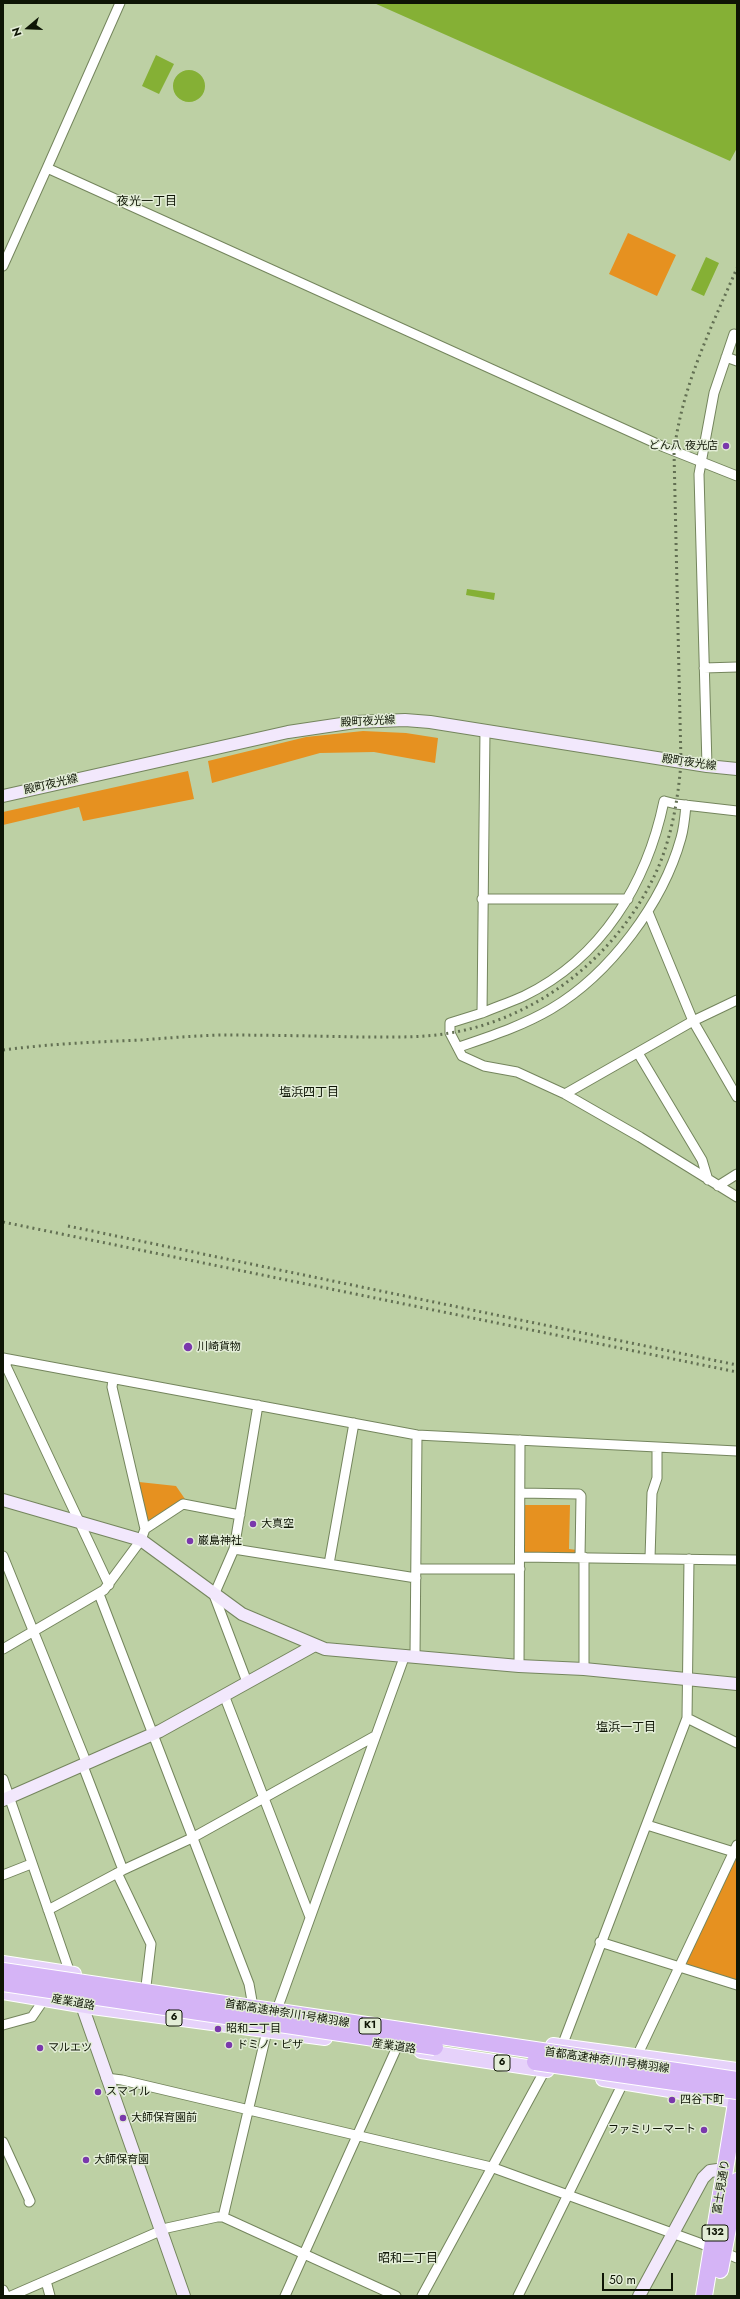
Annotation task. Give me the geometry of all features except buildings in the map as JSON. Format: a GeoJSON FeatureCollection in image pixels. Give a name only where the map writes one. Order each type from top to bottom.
{"type":"FeatureCollection","features":[{"type":"Feature","properties":{"kind":"highway","name":"首都高速神奈川1号横羽線"},"geometry":{"type":"LineString","coordinates":[[3,1971],[737,2080]]}},
{"type":"Feature","properties":{"kind":"highway","name":"首都高速神奈川1号横羽線"},"geometry":{"type":"LineString","coordinates":[[3,1983],[737,2098]]}},
{"type":"Feature","properties":{"kind":"highway","name":"富士見通り"},"geometry":{"type":"LineString","coordinates":[[704,2296],[724,2253],[725,2169],[737,2098]]}},
{"type":"Feature","properties":{"kind":"highway","name":"富士見通り"},"geometry":{"type":"LineString","coordinates":[[716,2296],[737,2181]]}},
{"type":"Feature","properties":{"kind":"main road"},"geometry":{"type":"LineString","coordinates":[[3,1963],[146,1986],[737,2070]]}},
{"type":"Feature","properties":{"kind":"main road","name":"産業道路"},"geometry":{"type":"LineString","coordinates":[[3,1992],[81,2005],[267,2031],[397,2047],[623,2083],[737,2098]]}},
{"type":"Feature","properties":{"kind":"street"},"geometry":{"type":"LineString","coordinates":[[3,266],[120,3]]}},
{"type":"Feature","properties":{"kind":"street"},"geometry":{"type":"LineString","coordinates":[[47,168],[702,463],[737,476]]}},
{"type":"Feature","properties":{"kind":"street"},"geometry":{"type":"LineString","coordinates":[[707,766],[699,474],[714,393],[734,334]]}},
{"type":"Feature","properties":{"kind":"street"},"geometry":{"type":"LineString","coordinates":[[726,357],[737,362]]}},
{"type":"Feature","properties":{"kind":"street"},"geometry":{"type":"LineString","coordinates":[[704,668],[737,667]]}},
{"type":"Feature","properties":{"kind":"street","name":"殿町夜光線"},"geometry":{"type":"LineString","coordinates":[[3,796],[288,732],[334,724],[405,720],[485,730],[707,766],[737,769]]}},
{"type":"Feature","properties":{"kind":"street"},"geometry":{"type":"LineString","coordinates":[[482,1012],[482,899],[485,730]]}},
{"type":"Feature","properties":{"kind":"street"},"geometry":{"type":"LineString","coordinates":[[737,811],[664,801],[649,857],[628,899],[598,939],[563,972],[524,996],[450,1023],[450,1033],[459,1047],[462,1056],[484,1066],[517,1072],[565,1094],[640,1137],[737,1197]]}},
{"type":"Feature","properties":{"kind":"street"},"geometry":{"type":"LineString","coordinates":[[459,1047],[500,1033],[531,1019],[571,995],[600,970],[648,912],[671,868],[682,837],[686,805]]}},
{"type":"Feature","properties":{"kind":"street"},"geometry":{"type":"LineString","coordinates":[[482,899],[628,899]]}},
{"type":"Feature","properties":{"kind":"street"},"geometry":{"type":"LineString","coordinates":[[648,912],[693,1021],[737,1098]]}},
{"type":"Feature","properties":{"kind":"street"},"geometry":{"type":"LineString","coordinates":[[565,1094],[638,1054],[693,1021],[737,1000]]}},
{"type":"Feature","properties":{"kind":"street"},"geometry":{"type":"LineString","coordinates":[[638,1054],[702,1160],[708,1180]]}},
{"type":"Feature","properties":{"kind":"street"},"geometry":{"type":"LineString","coordinates":[[718,1186],[737,1174]]}},
{"type":"Feature","properties":{"kind":"street"},"geometry":{"type":"LineString","coordinates":[[108,1585],[6,1366],[5,1359],[417,1435],[737,1451]]}},
{"type":"Feature","properties":{"kind":"street"},"geometry":{"type":"LineString","coordinates":[[3,1649],[99,1594],[108,1585],[141,1540],[145,1529],[112,1387],[113,1380]]}},
{"type":"Feature","properties":{"kind":"street"},"geometry":{"type":"LineString","coordinates":[[247,1682],[214,1595],[234,1549],[258,1405]]}},
{"type":"Feature","properties":{"kind":"street"},"geometry":{"type":"LineString","coordinates":[[329,1564],[354,1423]]}},
{"type":"Feature","properties":{"kind":"street"},"geometry":{"type":"LineString","coordinates":[[222,2217],[250,2110],[267,2031],[279,2004],[375,1736],[410,1656],[416,1574],[417,1435]]}},
{"type":"Feature","properties":{"kind":"street"},"geometry":{"type":"LineString","coordinates":[[519,1666],[520,1440]]}},
{"type":"Feature","properties":{"kind":"street"},"geometry":{"type":"LineString","coordinates":[[650,1558],[652,1493],[657,1478],[657,1447]]}},
{"type":"Feature","properties":{"kind":"street"},"geometry":{"type":"LineString","coordinates":[[520,1493],[579,1494],[581,1496],[584,1670]]}},
{"type":"Feature","properties":{"kind":"street"},"geometry":{"type":"LineString","coordinates":[[3,1500],[141,1540],[214,1595],[250,1619],[325,1649],[519,1666],[584,1670],[688,1683],[737,1684]]}},
{"type":"Feature","properties":{"kind":"street"},"geometry":{"type":"LineString","coordinates":[[145,1529],[183,1504],[240,1515]]}},
{"type":"Feature","properties":{"kind":"street"},"geometry":{"type":"LineString","coordinates":[[234,1549],[329,1564],[416,1574],[520,1570]]}},
{"type":"Feature","properties":{"kind":"street"},"geometry":{"type":"LineString","coordinates":[[3,1556],[34,1630],[85,1765],[120,1871],[151,1944],[146,1986]]}},
{"type":"Feature","properties":{"kind":"street"},"geometry":{"type":"LineString","coordinates":[[520,1557],[737,1560]]}},
{"type":"Feature","properties":{"kind":"street"},"geometry":{"type":"LineString","coordinates":[[562,2046],[600,1942],[647,1825],[687,1718],[689,1560]]}},
{"type":"Feature","properties":{"kind":"street"},"geometry":{"type":"LineString","coordinates":[[99,1594],[249,1984],[252,2001]]}},
{"type":"Feature","properties":{"kind":"street"},"geometry":{"type":"LineString","coordinates":[[6,1799],[154,1734],[315,1645]]}},
{"type":"Feature","properties":{"kind":"street"},"geometry":{"type":"LineString","coordinates":[[224,1695],[310,1917]]}},
{"type":"Feature","properties":{"kind":"street"},"geometry":{"type":"LineString","coordinates":[[687,1718],[737,1743]]}},
{"type":"Feature","properties":{"kind":"street"},"geometry":{"type":"LineString","coordinates":[[48,1910],[120,1871],[192,1838],[375,1736]]}},
{"type":"Feature","properties":{"kind":"street"},"geometry":{"type":"LineString","coordinates":[[3,1779],[6,1799],[48,1910],[184,2296]]}},
{"type":"Feature","properties":{"kind":"street"},"geometry":{"type":"LineString","coordinates":[[637,2056],[736,1850],[647,1825]]}},
{"type":"Feature","properties":{"kind":"street"},"geometry":{"type":"LineString","coordinates":[[3,1876],[31,1864]]}},
{"type":"Feature","properties":{"kind":"street"},"geometry":{"type":"LineString","coordinates":[[600,1942],[737,1985]]}},
{"type":"Feature","properties":{"kind":"street"},"geometry":{"type":"LineString","coordinates":[[3,2025],[32,2017],[45,1998]]}},
{"type":"Feature","properties":{"kind":"street"},"geometry":{"type":"LineString","coordinates":[[285,2296],[397,2047]]}},
{"type":"Feature","properties":{"kind":"street"},"geometry":{"type":"LineString","coordinates":[[422,2296],[545,2070]]}},
{"type":"Feature","properties":{"kind":"street"},"geometry":{"type":"LineString","coordinates":[[106,2078],[122,2080],[491,2167],[568,2196],[672,2232],[724,2253]]}},
{"type":"Feature","properties":{"kind":"street"},"geometry":{"type":"LineString","coordinates":[[518,2296],[623,2083]]}},
{"type":"Feature","properties":{"kind":"street"},"geometry":{"type":"LineString","coordinates":[[3,2142],[30,2201],[29,2202]]}},
{"type":"Feature","properties":{"kind":"street"},"geometry":{"type":"LineString","coordinates":[[639,2296],[672,2232],[703,2178],[710,2172],[725,2169]]}},
{"type":"Feature","properties":{"kind":"street"},"geometry":{"type":"LineString","coordinates":[[11,2296],[174,2227],[222,2217],[396,2296]]}},
{"type":"Feature","properties":{"kind":"street"},"geometry":{"type":"LineString","coordinates":[[46,2281],[50,2296]]}},
{"type":"Feature","properties":{"kind":"street"},"geometry":{"type":"LineString","coordinates":[[3,2290],[6,2296]]}},
{"type":"Feature","properties":{"kind":"shaded area"},"geometry":{"type":"Polygon","coordinates":[[[374,3],[737,3],[737,148],[730,161],[374,3]]]}},
{"type":"Feature","properties":{"kind":"shaded area"},"geometry":{"type":"Polygon","coordinates":[[[156,55],[174,64],[159,94],[142,86],[156,55]]]}},
{"type":"Feature","properties":{"kind":"shaded area"},"geometry":{"type":"Polygon","coordinates":[[[186,70],[192,70],[202,77],[205,86],[204,92],[198,99],[192,102],[186,102],[176,95],[173,89],[173,83],[180,73],[186,70]]]}},
{"type":"Feature","properties":{"kind":"shaded area"},"geometry":{"type":"Polygon","coordinates":[[[628,233],[676,255],[657,296],[609,274],[628,233]]]}},
{"type":"Feature","properties":{"kind":"shaded area"},"geometry":{"type":"Polygon","coordinates":[[[706,257],[719,263],[704,296],[691,290],[706,257]]]}},
{"type":"Feature","properties":{"kind":"shaded area"},"geometry":{"type":"Polygon","coordinates":[[[467,589],[495,593],[494,600],[466,595],[467,589]]]}},
{"type":"Feature","properties":{"kind":"shaded area"},"geometry":{"type":"Polygon","coordinates":[[[363,731],[406,733],[438,738],[435,763],[374,752],[320,753],[212,783],[208,761],[306,737],[363,731]]]}},
{"type":"Feature","properties":{"kind":"shaded area"},"geometry":{"type":"Polygon","coordinates":[[[188,771],[194,799],[83,821],[79,807],[3,825],[3,812],[188,771]]]}},
{"type":"Feature","properties":{"kind":"shaded area"},"geometry":{"type":"Polygon","coordinates":[[[139,1482],[176,1486],[185,1499],[151,1522],[147,1522],[139,1482]]]}},
{"type":"Feature","properties":{"kind":"shaded area"},"geometry":{"type":"Polygon","coordinates":[[[523,1505],[570,1505],[569,1549],[577,1550],[576,1552],[574,1554],[527,1554],[522,1549],[523,1505]]]}},
{"type":"Feature","properties":{"kind":"shaded area"},"geometry":{"type":"Polygon","coordinates":[[[735,1860],[737,1860],[737,1981],[688,1966],[686,1961],[735,1860]]]}},
{"type":"Feature","properties":{"kind":"railway"},"geometry":{"type":"LineString","coordinates":[[3,1050],[37,1046],[190,1036],[273,1035],[395,1037],[428,1036],[450,1033],[484,1025],[516,1013],[546,996],[574,976],[600,953],[623,927],[642,899],[658,868],[674,817],[681,763],[674,452],[678,428],[691,381],[708,335],[737,268]]}},
{"type":"Feature","properties":{"kind":"railway"},"geometry":{"type":"LineString","coordinates":[[3,1222],[737,1372]]}},
{"type":"Feature","properties":{"kind":"railway"},"geometry":{"type":"LineString","coordinates":[[68,1226],[737,1365]]}},
{"type":"Feature","properties":{"kind":"place","name":"どん八 夜光店"},"geometry":{"type":"Point","coordinates":[726,446]}},
{"type":"Feature","properties":{"kind":"place","name":"川崎貨物"},"geometry":{"type":"Point","coordinates":[188,1347]}},
{"type":"Feature","properties":{"kind":"place","name":"大真空"},"geometry":{"type":"Point","coordinates":[253,1524]}},
{"type":"Feature","properties":{"kind":"place","name":"巌島神社"},"geometry":{"type":"Point","coordinates":[190,1541]}},
{"type":"Feature","properties":{"kind":"place","name":"昭和二丁目"},"geometry":{"type":"Point","coordinates":[218,2029]}},
{"type":"Feature","properties":{"kind":"place","name":"ドミノ・ピザ"},"geometry":{"type":"Point","coordinates":[229,2045]}},
{"type":"Feature","properties":{"kind":"place","name":"マルエツ"},"geometry":{"type":"Point","coordinates":[40,2048]}},
{"type":"Feature","properties":{"kind":"place","name":"スマイル"},"geometry":{"type":"Point","coordinates":[98,2092]}},
{"type":"Feature","properties":{"kind":"place","name":"四谷下町"},"geometry":{"type":"Point","coordinates":[672,2100]}},
{"type":"Feature","properties":{"kind":"place","name":"大師保育園前"},"geometry":{"type":"Point","coordinates":[123,2118]}},
{"type":"Feature","properties":{"kind":"place","name":"ファミリーマート"},"geometry":{"type":"Point","coordinates":[704,2130]}},
{"type":"Feature","properties":{"kind":"place","name":"大師保育園"},"geometry":{"type":"Point","coordinates":[86,2160]}},
{"type":"Feature","properties":{"kind":"district","name":"夜光一丁目"},"geometry":{"type":"Point","coordinates":[147,202]}},
{"type":"Feature","properties":{"kind":"district","name":"塩浜四丁目"},"geometry":{"type":"Point","coordinates":[309,1093]}},
{"type":"Feature","properties":{"kind":"district","name":"塩浜一丁目"},"geometry":{"type":"Point","coordinates":[626,1728]}},
{"type":"Feature","properties":{"kind":"district","name":"昭和二丁目"},"geometry":{"type":"Point","coordinates":[408,2259]}}]}
